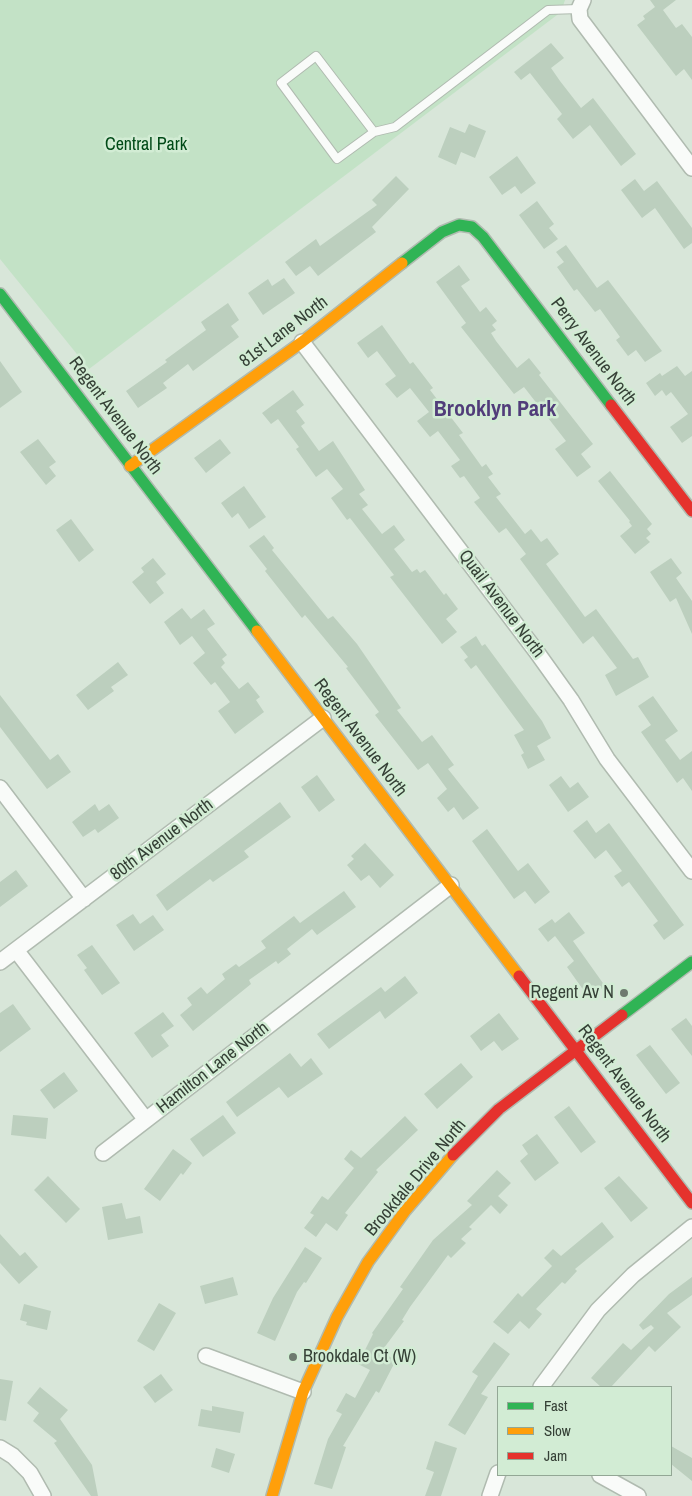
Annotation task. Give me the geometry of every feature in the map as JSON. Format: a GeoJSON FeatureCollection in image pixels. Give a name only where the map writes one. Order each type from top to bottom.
{"type":"FeatureCollection","features":[{"type":"Feature","properties":{"kind":"street"},"geometry":{"type":"LineString","coordinates":[[581,4],[580,19],[586,28],[692,168]]}},
{"type":"Feature","properties":{"kind":"street","name":"81st Lane North"},"geometry":{"type":"LineString","coordinates":[[130,466],[302,342],[442,232],[459,225]]}},
{"type":"Feature","properties":{"kind":"street","name":"Perry Avenue North"},"geometry":{"type":"LineString","coordinates":[[459,225],[472,227],[483,237],[692,511]]}},
{"type":"Feature","properties":{"kind":"street","name":"Regent Avenue North"},"geometry":{"type":"LineString","coordinates":[[0,294],[5,312],[130,466],[451,885],[692,1204]]}},
{"type":"Feature","properties":{"kind":"street","name":"Quail Avenue North"},"geometry":{"type":"LineString","coordinates":[[302,342],[547,665],[607,759],[692,871]]}},
{"type":"Feature","properties":{"kind":"street","name":"80th Avenue North"},"geometry":{"type":"LineString","coordinates":[[0,962],[323,718]]}},
{"type":"Feature","properties":{"kind":"street"},"geometry":{"type":"LineString","coordinates":[[0,788],[84,899]]}},
{"type":"Feature","properties":{"kind":"street","name":"Hamilton Lane North"},"geometry":{"type":"LineString","coordinates":[[16,950],[146,1120],[451,885]]}},
{"type":"Feature","properties":{"kind":"street","name":"Brookdale Drive North"},"geometry":{"type":"LineString","coordinates":[[272,1496],[304,1392],[337,1317],[368,1262],[405,1211],[448,1161],[499,1109],[692,962]]}},
{"type":"Feature","properties":{"kind":"street"},"geometry":{"type":"LineString","coordinates":[[103,1152],[146,1120]]}},
{"type":"Feature","properties":{"kind":"street"},"geometry":{"type":"LineString","coordinates":[[542,1386],[598,1310],[633,1275],[692,1227]]}},
{"type":"Feature","properties":{"kind":"street"},"geometry":{"type":"LineString","coordinates":[[206,1356],[304,1392]]}},
{"type":"Feature","properties":{"kind":"street"},"geometry":{"type":"LineString","coordinates":[[0,1448],[13,1456],[30,1473],[44,1496]]}},
{"type":"Feature","properties":{"kind":"street"},"geometry":{"type":"LineString","coordinates":[[490,1496],[497,1476]]}},
{"type":"Feature","properties":{"kind":"street"},"geometry":{"type":"LineString","coordinates":[[602,1476],[638,1496]]}},
{"type":"Feature","properties":{"kind":"lane"},"geometry":{"type":"LineString","coordinates":[[374,132],[316,56],[281,83],[338,159],[374,132],[395,127],[548,10],[581,4]]}},
{"type":"Feature","properties":{"kind":"green space","name":"Central Park"},"geometry":{"type":"Polygon","coordinates":[[[0,0],[565,0],[561,12],[89,369],[0,259],[0,0]]]}},
{"type":"Feature","properties":{"kind":"building"},"geometry":{"type":"Polygon","coordinates":[[[650,0],[676,0],[663,10],[676,28],[682,24],[692,37],[692,80],[684,69],[676,76],[637,25],[645,19],[643,16],[655,7],[650,0]]]}},
{"type":"Feature","properties":{"kind":"building"},"geometry":{"type":"Polygon","coordinates":[[[551,43],[564,58],[551,68],[560,81],[581,108],[593,98],[636,154],[621,166],[590,125],[573,139],[557,119],[562,114],[530,73],[521,80],[514,72],[551,43]]]}},
{"type":"Feature","properties":{"kind":"building"},"geometry":{"type":"Polygon","coordinates":[[[469,124],[486,131],[475,158],[461,152],[456,165],[438,157],[450,127],[465,133],[469,124]]]}},
{"type":"Feature","properties":{"kind":"building"},"geometry":{"type":"Polygon","coordinates":[[[517,156],[536,183],[521,194],[515,186],[502,195],[489,177],[517,156]]]}},
{"type":"Feature","properties":{"kind":"building"},"geometry":{"type":"Polygon","coordinates":[[[396,176],[409,189],[372,227],[376,232],[318,276],[310,266],[296,276],[285,262],[316,239],[320,246],[377,205],[372,200],[396,176]]]}},
{"type":"Feature","properties":{"kind":"building"},"geometry":{"type":"Polygon","coordinates":[[[635,179],[644,191],[657,181],[692,228],[692,243],[684,249],[655,208],[642,218],[621,190],[635,179]]]}},
{"type":"Feature","properties":{"kind":"building"},"geometry":{"type":"Polygon","coordinates":[[[537,201],[554,224],[549,228],[558,239],[544,249],[519,215],[537,201]]]}},
{"type":"Feature","properties":{"kind":"building"},"geometry":{"type":"Polygon","coordinates":[[[566,245],[597,288],[608,280],[662,351],[645,362],[636,350],[628,356],[616,340],[620,337],[600,309],[595,312],[577,289],[574,291],[557,267],[564,262],[556,252],[566,245]]]}},
{"type":"Feature","properties":{"kind":"building"},"geometry":{"type":"Polygon","coordinates":[[[459,265],[470,280],[461,286],[480,312],[486,307],[497,321],[492,325],[496,330],[491,333],[496,341],[517,368],[529,358],[541,373],[539,375],[593,444],[581,454],[591,467],[577,477],[555,449],[566,441],[524,387],[514,394],[461,327],[466,323],[436,282],[459,265]]]}},
{"type":"Feature","properties":{"kind":"building"},"geometry":{"type":"Polygon","coordinates":[[[284,278],[295,293],[263,315],[248,293],[268,279],[272,286],[284,278]]]}},
{"type":"Feature","properties":{"kind":"building"},"geometry":{"type":"Polygon","coordinates":[[[228,303],[239,320],[231,326],[239,337],[193,371],[188,364],[163,383],[167,388],[138,408],[126,391],[167,362],[165,360],[206,330],[201,322],[228,303]]]}},
{"type":"Feature","properties":{"kind":"building"},"geometry":{"type":"Polygon","coordinates":[[[382,325],[410,364],[413,362],[433,388],[430,390],[463,433],[459,435],[482,467],[486,464],[493,474],[488,477],[501,494],[496,497],[525,534],[531,529],[541,542],[547,538],[559,554],[546,564],[585,617],[596,609],[633,659],[638,657],[649,677],[616,696],[605,675],[617,668],[593,636],[583,644],[520,559],[526,554],[506,528],[499,533],[474,502],[480,498],[464,476],[460,478],[451,466],[460,460],[438,431],[430,437],[417,421],[429,412],[410,388],[397,398],[385,384],[396,376],[377,351],[368,358],[357,343],[382,325]]]}},
{"type":"Feature","properties":{"kind":"building"},"geometry":{"type":"Polygon","coordinates":[[[0,361],[22,392],[0,408],[0,361]]]}},
{"type":"Feature","properties":{"kind":"building"},"geometry":{"type":"Polygon","coordinates":[[[677,366],[685,376],[692,371],[692,436],[682,443],[670,427],[688,414],[671,392],[666,396],[662,390],[655,396],[646,383],[660,373],[662,376],[677,366]]]}},
{"type":"Feature","properties":{"kind":"building"},"geometry":{"type":"Polygon","coordinates":[[[293,390],[304,405],[296,411],[305,423],[301,426],[319,451],[333,441],[365,490],[359,494],[368,505],[362,509],[382,534],[394,525],[405,540],[394,549],[412,572],[417,569],[420,573],[425,570],[444,595],[446,593],[458,609],[446,619],[457,632],[442,644],[390,577],[394,575],[350,518],[347,520],[331,498],[343,489],[327,469],[316,477],[296,449],[299,447],[278,419],[271,424],[262,413],[293,390]]]}},
{"type":"Feature","properties":{"kind":"building"},"geometry":{"type":"Polygon","coordinates":[[[38,439],[56,462],[49,467],[56,476],[46,485],[20,452],[38,439]]]}},
{"type":"Feature","properties":{"kind":"building"},"geometry":{"type":"Polygon","coordinates":[[[220,439],[231,453],[206,473],[194,458],[220,439]]]}},
{"type":"Feature","properties":{"kind":"building"},"geometry":{"type":"Polygon","coordinates":[[[610,471],[652,524],[647,529],[651,534],[646,538],[650,542],[635,554],[620,536],[632,526],[630,521],[598,481],[610,471]]]}},
{"type":"Feature","properties":{"kind":"building"},"geometry":{"type":"Polygon","coordinates":[[[244,486],[266,517],[249,529],[238,513],[232,518],[221,503],[244,486]]]}},
{"type":"Feature","properties":{"kind":"building"},"geometry":{"type":"Polygon","coordinates":[[[71,519],[94,550],[79,562],[56,530],[71,519]]]}},
{"type":"Feature","properties":{"kind":"building"},"geometry":{"type":"Polygon","coordinates":[[[264,535],[274,548],[272,550],[328,619],[333,616],[357,644],[401,708],[397,710],[422,742],[432,735],[454,765],[448,769],[479,808],[463,820],[454,807],[448,812],[437,798],[447,789],[428,763],[418,770],[375,715],[379,712],[346,668],[348,667],[305,615],[302,618],[265,571],[267,569],[249,546],[264,535]]]}},
{"type":"Feature","properties":{"kind":"building"},"geometry":{"type":"Polygon","coordinates":[[[153,558],[166,574],[156,582],[164,593],[150,604],[132,582],[144,572],[141,568],[153,558]]]}},
{"type":"Feature","properties":{"kind":"building"},"geometry":{"type":"Polygon","coordinates":[[[671,558],[682,573],[676,578],[692,601],[692,634],[676,598],[670,602],[650,572],[671,558]]]}},
{"type":"Feature","properties":{"kind":"building"},"geometry":{"type":"Polygon","coordinates":[[[182,608],[191,619],[204,609],[215,624],[207,629],[227,655],[222,659],[225,663],[221,667],[239,689],[248,682],[260,697],[256,700],[264,712],[235,734],[218,711],[230,702],[215,682],[211,685],[193,663],[205,653],[192,636],[180,645],[164,622],[182,608]]]}},
{"type":"Feature","properties":{"kind":"building"},"geometry":{"type":"Polygon","coordinates":[[[476,636],[482,646],[485,644],[542,721],[551,738],[537,746],[545,760],[528,769],[521,755],[524,753],[514,735],[524,730],[476,665],[471,669],[464,660],[468,657],[460,647],[476,636]]]}},
{"type":"Feature","properties":{"kind":"building"},"geometry":{"type":"Polygon","coordinates":[[[118,662],[128,675],[111,687],[114,691],[88,710],[76,695],[118,662]]]}},
{"type":"Feature","properties":{"kind":"building"},"geometry":{"type":"Polygon","coordinates":[[[0,695],[50,760],[58,754],[71,772],[47,789],[0,727],[0,695]]]}},
{"type":"Feature","properties":{"kind":"building"},"geometry":{"type":"Polygon","coordinates":[[[653,696],[678,731],[665,740],[680,760],[692,751],[692,791],[683,778],[677,783],[641,732],[651,725],[638,706],[653,696]]]}},
{"type":"Feature","properties":{"kind":"building"},"geometry":{"type":"Polygon","coordinates":[[[317,775],[335,800],[319,812],[301,787],[317,775]]]}},
{"type":"Feature","properties":{"kind":"building"},"geometry":{"type":"Polygon","coordinates":[[[561,776],[570,788],[578,782],[589,797],[568,812],[549,785],[561,776]]]}},
{"type":"Feature","properties":{"kind":"building"},"geometry":{"type":"Polygon","coordinates":[[[280,802],[291,817],[244,851],[249,857],[213,882],[210,879],[167,911],[156,895],[280,802]]]}},
{"type":"Feature","properties":{"kind":"building"},"geometry":{"type":"Polygon","coordinates":[[[95,804],[99,811],[109,804],[119,818],[98,833],[95,829],[83,837],[72,822],[95,804]]]}},
{"type":"Feature","properties":{"kind":"building"},"geometry":{"type":"Polygon","coordinates":[[[587,820],[596,833],[609,823],[684,925],[664,940],[653,925],[658,921],[629,882],[622,887],[614,876],[622,871],[606,850],[595,859],[573,831],[587,820]]]}},
{"type":"Feature","properties":{"kind":"building"},"geometry":{"type":"Polygon","coordinates":[[[487,829],[518,871],[528,863],[550,892],[535,904],[525,891],[514,899],[472,841],[487,829]]]}},
{"type":"Feature","properties":{"kind":"building"},"geometry":{"type":"Polygon","coordinates":[[[365,843],[394,875],[380,888],[369,875],[361,881],[347,865],[354,859],[351,856],[365,843]]]}},
{"type":"Feature","properties":{"kind":"building"},"geometry":{"type":"Polygon","coordinates":[[[16,870],[28,886],[0,907],[0,882],[16,870]]]}},
{"type":"Feature","properties":{"kind":"building"},"geometry":{"type":"Polygon","coordinates":[[[344,891],[356,907],[317,935],[312,929],[287,949],[291,954],[278,964],[276,961],[249,980],[251,984],[193,1031],[180,1015],[192,1005],[187,998],[201,987],[207,994],[225,979],[222,974],[236,964],[239,967],[266,948],[261,941],[294,916],[300,923],[344,891]]]}},
{"type":"Feature","properties":{"kind":"building"},"geometry":{"type":"Polygon","coordinates":[[[569,912],[585,933],[573,941],[605,986],[589,998],[567,967],[574,961],[555,936],[548,942],[538,929],[552,919],[555,923],[569,912]]]}},
{"type":"Feature","properties":{"kind":"building"},"geometry":{"type":"Polygon","coordinates":[[[133,914],[140,924],[153,915],[164,930],[134,951],[116,925],[133,914]]]}},
{"type":"Feature","properties":{"kind":"building"},"geometry":{"type":"Polygon","coordinates":[[[92,945],[120,983],[102,995],[84,970],[87,968],[77,955],[92,945]]]}},
{"type":"Feature","properties":{"kind":"building"},"geometry":{"type":"Polygon","coordinates":[[[405,976],[418,993],[385,1019],[380,1011],[329,1049],[317,1034],[381,987],[385,992],[405,976]]]}},
{"type":"Feature","properties":{"kind":"building"},"geometry":{"type":"Polygon","coordinates":[[[13,1004],[31,1029],[0,1052],[0,1013],[13,1004]]]}},
{"type":"Feature","properties":{"kind":"building"},"geometry":{"type":"Polygon","coordinates":[[[163,1012],[174,1026],[161,1035],[169,1046],[152,1058],[134,1033],[163,1012]]]}},
{"type":"Feature","properties":{"kind":"building"},"geometry":{"type":"Polygon","coordinates":[[[499,1013],[519,1039],[502,1051],[494,1041],[481,1051],[470,1036],[499,1013]]]}},
{"type":"Feature","properties":{"kind":"building"},"geometry":{"type":"Polygon","coordinates":[[[686,1018],[692,1026],[692,1056],[671,1029],[686,1018]]]}},
{"type":"Feature","properties":{"kind":"building"},"geometry":{"type":"Polygon","coordinates":[[[650,1045],[680,1083],[666,1094],[636,1055],[650,1045]]]}},
{"type":"Feature","properties":{"kind":"building"},"geometry":{"type":"Polygon","coordinates":[[[290,1053],[301,1067],[311,1058],[323,1074],[288,1098],[279,1087],[237,1117],[226,1102],[290,1053]]]}},
{"type":"Feature","properties":{"kind":"building"},"geometry":{"type":"Polygon","coordinates":[[[461,1063],[473,1077],[437,1109],[424,1094],[461,1063]]]}},
{"type":"Feature","properties":{"kind":"building"},"geometry":{"type":"Polygon","coordinates":[[[64,1072],[78,1091],[54,1109],[40,1090],[64,1072]]]}},
{"type":"Feature","properties":{"kind":"building"},"geometry":{"type":"Polygon","coordinates":[[[569,1106],[596,1142],[581,1153],[554,1117],[569,1106]]]}},
{"type":"Feature","properties":{"kind":"building"},"geometry":{"type":"Polygon","coordinates":[[[13,1115],[48,1118],[46,1139],[11,1135],[13,1115]]]}},
{"type":"Feature","properties":{"kind":"building"},"geometry":{"type":"Polygon","coordinates":[[[223,1115],[236,1133],[203,1157],[190,1139],[223,1115]]]}},
{"type":"Feature","properties":{"kind":"building"},"geometry":{"type":"Polygon","coordinates":[[[405,1116],[418,1130],[376,1170],[378,1172],[345,1213],[348,1215],[337,1231],[326,1223],[316,1237],[304,1228],[314,1215],[310,1213],[322,1196],[328,1200],[354,1168],[344,1159],[351,1150],[361,1158],[405,1116]]]}},
{"type":"Feature","properties":{"kind":"building"},"geometry":{"type":"Polygon","coordinates":[[[537,1134],[559,1163],[535,1181],[520,1161],[528,1154],[522,1145],[537,1134]]]}},
{"type":"Feature","properties":{"kind":"building"},"geometry":{"type":"Polygon","coordinates":[[[173,1149],[192,1163],[183,1175],[181,1173],[160,1201],[144,1189],[173,1149]]]}},
{"type":"Feature","properties":{"kind":"building"},"geometry":{"type":"Polygon","coordinates":[[[497,1170],[511,1183],[498,1196],[508,1205],[500,1214],[491,1205],[469,1227],[472,1229],[461,1239],[466,1243],[451,1258],[448,1255],[410,1307],[402,1320],[404,1321],[381,1352],[396,1360],[379,1393],[376,1391],[343,1446],[346,1447],[332,1489],[314,1484],[328,1439],[342,1414],[336,1411],[346,1393],[355,1398],[370,1370],[358,1364],[372,1333],[403,1289],[400,1287],[433,1240],[472,1205],[467,1201],[497,1170]]]}},
{"type":"Feature","properties":{"kind":"building"},"geometry":{"type":"Polygon","coordinates":[[[48,1176],[80,1209],[66,1223],[34,1190],[48,1176]]]}},
{"type":"Feature","properties":{"kind":"building"},"geometry":{"type":"Polygon","coordinates":[[[619,1176],[648,1208],[631,1222],[604,1188],[619,1176]]]}},
{"type":"Feature","properties":{"kind":"building"},"geometry":{"type":"Polygon","coordinates":[[[122,1203],[126,1219],[140,1216],[143,1233],[108,1240],[102,1207],[122,1203]]]}},
{"type":"Feature","properties":{"kind":"building"},"geometry":{"type":"Polygon","coordinates":[[[602,1222],[614,1237],[575,1269],[577,1271],[565,1284],[562,1282],[536,1309],[542,1314],[529,1329],[520,1321],[508,1334],[493,1322],[518,1293],[522,1297],[552,1266],[544,1258],[553,1249],[561,1256],[602,1222]]]}},
{"type":"Feature","properties":{"kind":"building"},"geometry":{"type":"Polygon","coordinates":[[[0,1234],[20,1256],[25,1252],[38,1267],[19,1284],[0,1263],[0,1234]]]}},
{"type":"Feature","properties":{"kind":"building"},"geometry":{"type":"Polygon","coordinates":[[[305,1247],[322,1258],[306,1283],[304,1282],[297,1292],[275,1341],[257,1333],[273,1298],[305,1247]]]}},
{"type":"Feature","properties":{"kind":"building"},"geometry":{"type":"Polygon","coordinates":[[[233,1277],[238,1295],[205,1304],[200,1286],[233,1277]]]}},
{"type":"Feature","properties":{"kind":"building"},"geometry":{"type":"Polygon","coordinates":[[[692,1277],[692,1295],[667,1313],[681,1327],[655,1352],[649,1346],[612,1386],[600,1386],[591,1378],[623,1343],[631,1350],[654,1328],[651,1325],[643,1330],[639,1325],[669,1294],[692,1277]]]}},
{"type":"Feature","properties":{"kind":"building"},"geometry":{"type":"Polygon","coordinates":[[[159,1303],[176,1313],[154,1351],[137,1341],[159,1303]]]}},
{"type":"Feature","properties":{"kind":"building"},"geometry":{"type":"Polygon","coordinates":[[[24,1304],[51,1311],[47,1330],[26,1325],[27,1322],[20,1320],[24,1304]]]}},
{"type":"Feature","properties":{"kind":"building"},"geometry":{"type":"Polygon","coordinates":[[[494,1342],[510,1354],[481,1394],[488,1397],[465,1435],[448,1425],[478,1376],[472,1372],[494,1342]]]}},
{"type":"Feature","properties":{"kind":"building"},"geometry":{"type":"Polygon","coordinates":[[[161,1374],[173,1390],[155,1403],[143,1387],[161,1374]]]}},
{"type":"Feature","properties":{"kind":"building"},"geometry":{"type":"Polygon","coordinates":[[[0,1379],[13,1381],[6,1421],[0,1420],[0,1379]]]}},
{"type":"Feature","properties":{"kind":"building"},"geometry":{"type":"Polygon","coordinates":[[[40,1387],[68,1410],[60,1419],[92,1465],[98,1496],[91,1496],[54,1443],[57,1441],[33,1421],[39,1413],[27,1403],[40,1387]]]}},
{"type":"Feature","properties":{"kind":"building"},"geometry":{"type":"Polygon","coordinates":[[[212,1406],[244,1412],[240,1433],[198,1426],[201,1409],[212,1411],[212,1406]]]}},
{"type":"Feature","properties":{"kind":"building"},"geometry":{"type":"Polygon","coordinates":[[[435,1441],[457,1448],[441,1496],[425,1496],[434,1472],[426,1469],[435,1441]]]}},
{"type":"Feature","properties":{"kind":"building"},"geometry":{"type":"Polygon","coordinates":[[[672,1447],[692,1458],[692,1481],[672,1465],[672,1447]]]}},
{"type":"Feature","properties":{"kind":"building"},"geometry":{"type":"Polygon","coordinates":[[[216,1448],[235,1454],[229,1473],[211,1467],[216,1448]]]}},
{"type":"Feature","properties":{"kind":"traffic: fast"},"geometry":{"type":"LineString","coordinates":[[402,263],[442,232],[459,225],[472,227],[483,237],[611,405]]}},
{"type":"Feature","properties":{"kind":"traffic: fast"},"geometry":{"type":"LineString","coordinates":[[0,294],[257,631]]}},
{"type":"Feature","properties":{"kind":"traffic: fast"},"geometry":{"type":"LineString","coordinates":[[622,1015],[692,962]]}},
{"type":"Feature","properties":{"kind":"traffic: slow"},"geometry":{"type":"LineString","coordinates":[[130,466],[302,342],[402,263]]}},
{"type":"Feature","properties":{"kind":"traffic: slow"},"geometry":{"type":"LineString","coordinates":[[257,631],[519,976]]}},
{"type":"Feature","properties":{"kind":"traffic: slow"},"geometry":{"type":"LineString","coordinates":[[272,1496],[303,1392],[337,1317],[368,1262],[405,1211],[453,1155]]}},
{"type":"Feature","properties":{"kind":"traffic: jam"},"geometry":{"type":"LineString","coordinates":[[611,405],[692,511]]}},
{"type":"Feature","properties":{"kind":"traffic: jam"},"geometry":{"type":"LineString","coordinates":[[519,976],[692,1203]]}},
{"type":"Feature","properties":{"kind":"traffic: jam"},"geometry":{"type":"LineString","coordinates":[[453,1155],[499,1109],[622,1015]]}},
{"type":"Feature","properties":{"kind":"place","name":"Regent Av N"},"geometry":{"type":"Point","coordinates":[624,993]}},
{"type":"Feature","properties":{"kind":"place","name":"Brookdale Ct (W)"},"geometry":{"type":"Point","coordinates":[293,1357]}},
{"type":"Feature","properties":{"kind":"district","name":"Brooklyn Park"},"geometry":{"type":"Point","coordinates":[495,410]}}]}
